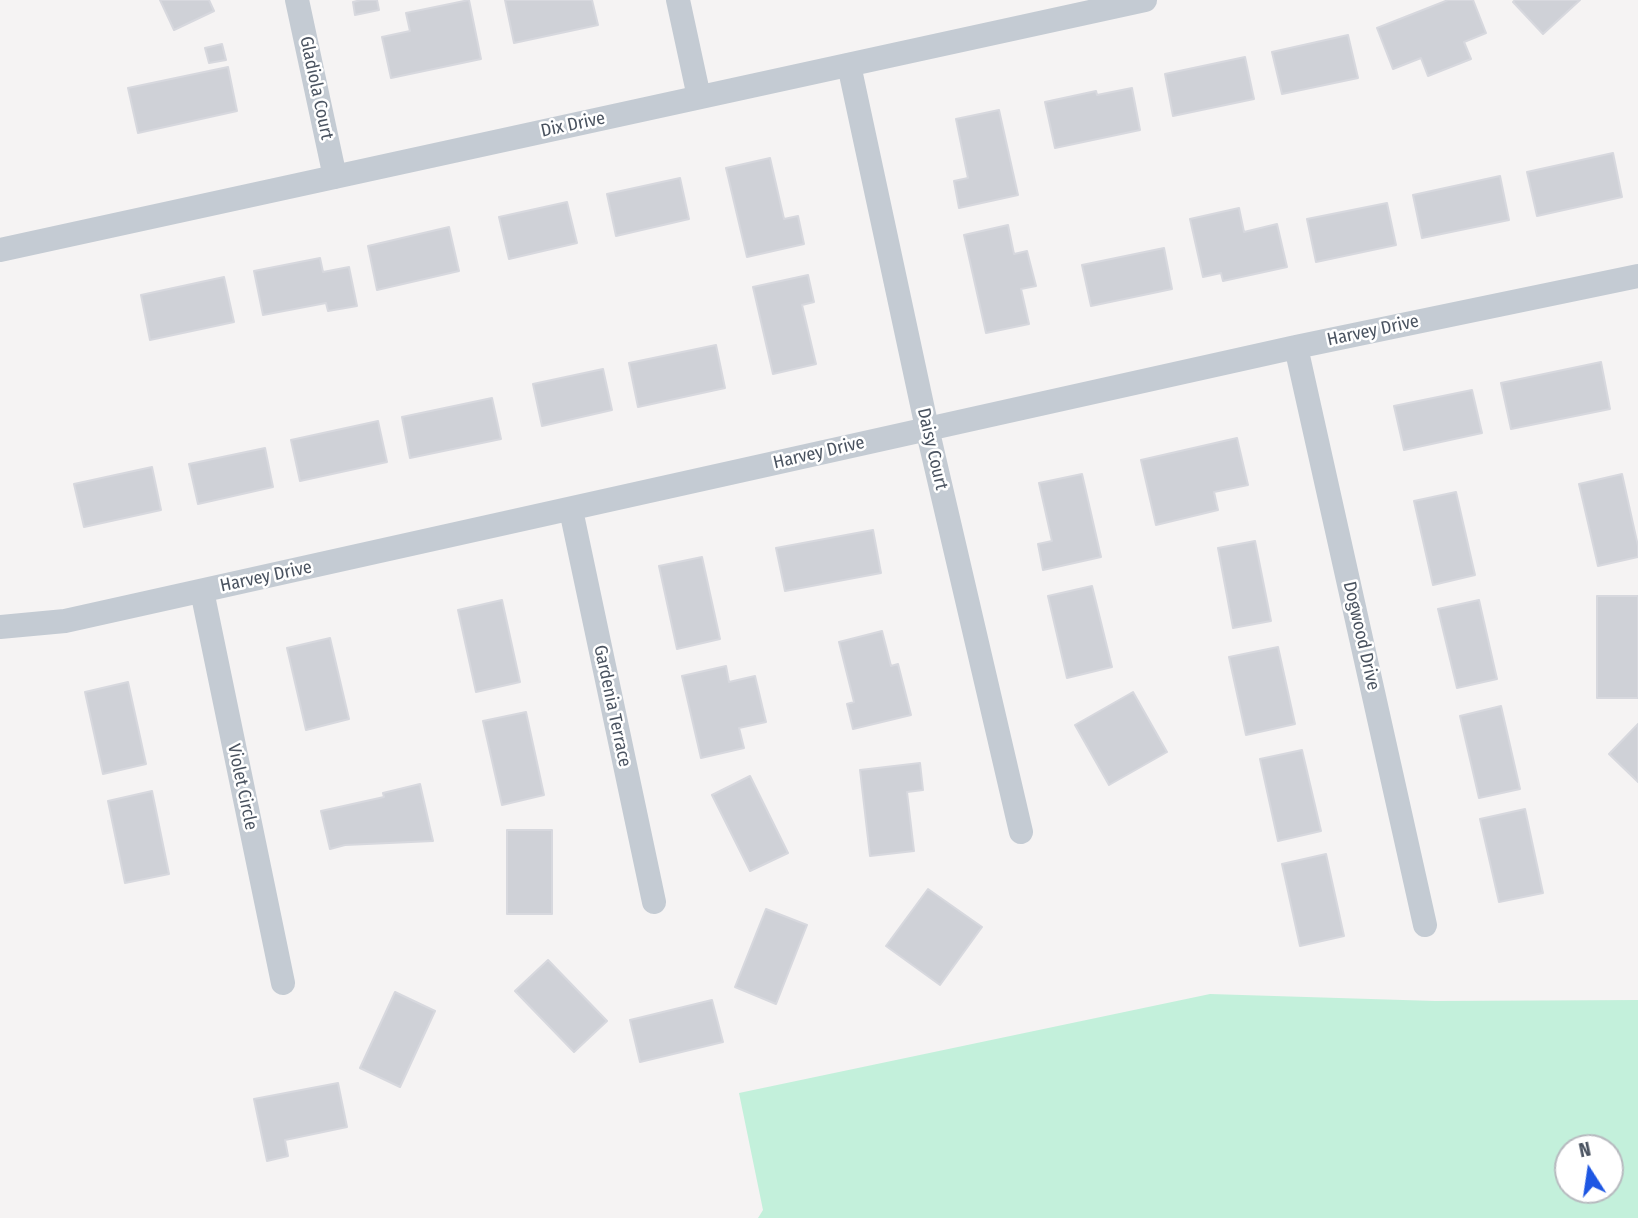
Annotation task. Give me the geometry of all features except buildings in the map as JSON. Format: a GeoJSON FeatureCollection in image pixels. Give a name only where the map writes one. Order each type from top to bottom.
{"type":"FeatureCollection","features":[{"type":"Feature","properties":{"kind":"street","name":"Gladiola Court"},"geometry":{"type":"LineString","coordinates":[[297,0],[335,177]]}},
{"type":"Feature","properties":{"kind":"street"},"geometry":{"type":"LineString","coordinates":[[678,0],[699,97]]}},
{"type":"Feature","properties":{"kind":"street","name":"Dix Drive"},"geometry":{"type":"LineString","coordinates":[[0,250],[849,65],[1062,9],[1145,0]]}},
{"type":"Feature","properties":{"kind":"street","name":"Daisy Court"},"geometry":{"type":"LineString","coordinates":[[849,65],[927,428],[1021,832]]}},
{"type":"Feature","properties":{"kind":"street","name":"Harvey Drive"},"geometry":{"type":"LineString","coordinates":[[0,627],[62,622],[927,428],[1638,276]]}},
{"type":"Feature","properties":{"kind":"street","name":"Dogwood Drive"},"geometry":{"type":"LineString","coordinates":[[1296,347],[1425,925]]}},
{"type":"Feature","properties":{"kind":"street","name":"Gardenia Terrace"},"geometry":{"type":"LineString","coordinates":[[571,509],[654,902]]}},
{"type":"Feature","properties":{"kind":"street","name":"Violet Circle"},"geometry":{"type":"LineString","coordinates":[[202,591],[283,983]]}},
{"type":"Feature","properties":{"kind":"green space"},"geometry":{"type":"Polygon","coordinates":[[[1210,994],[1435,1001],[1638,1000],[1638,1218],[758,1218],[763,1210],[739,1093],[1210,994]]]}}]}
